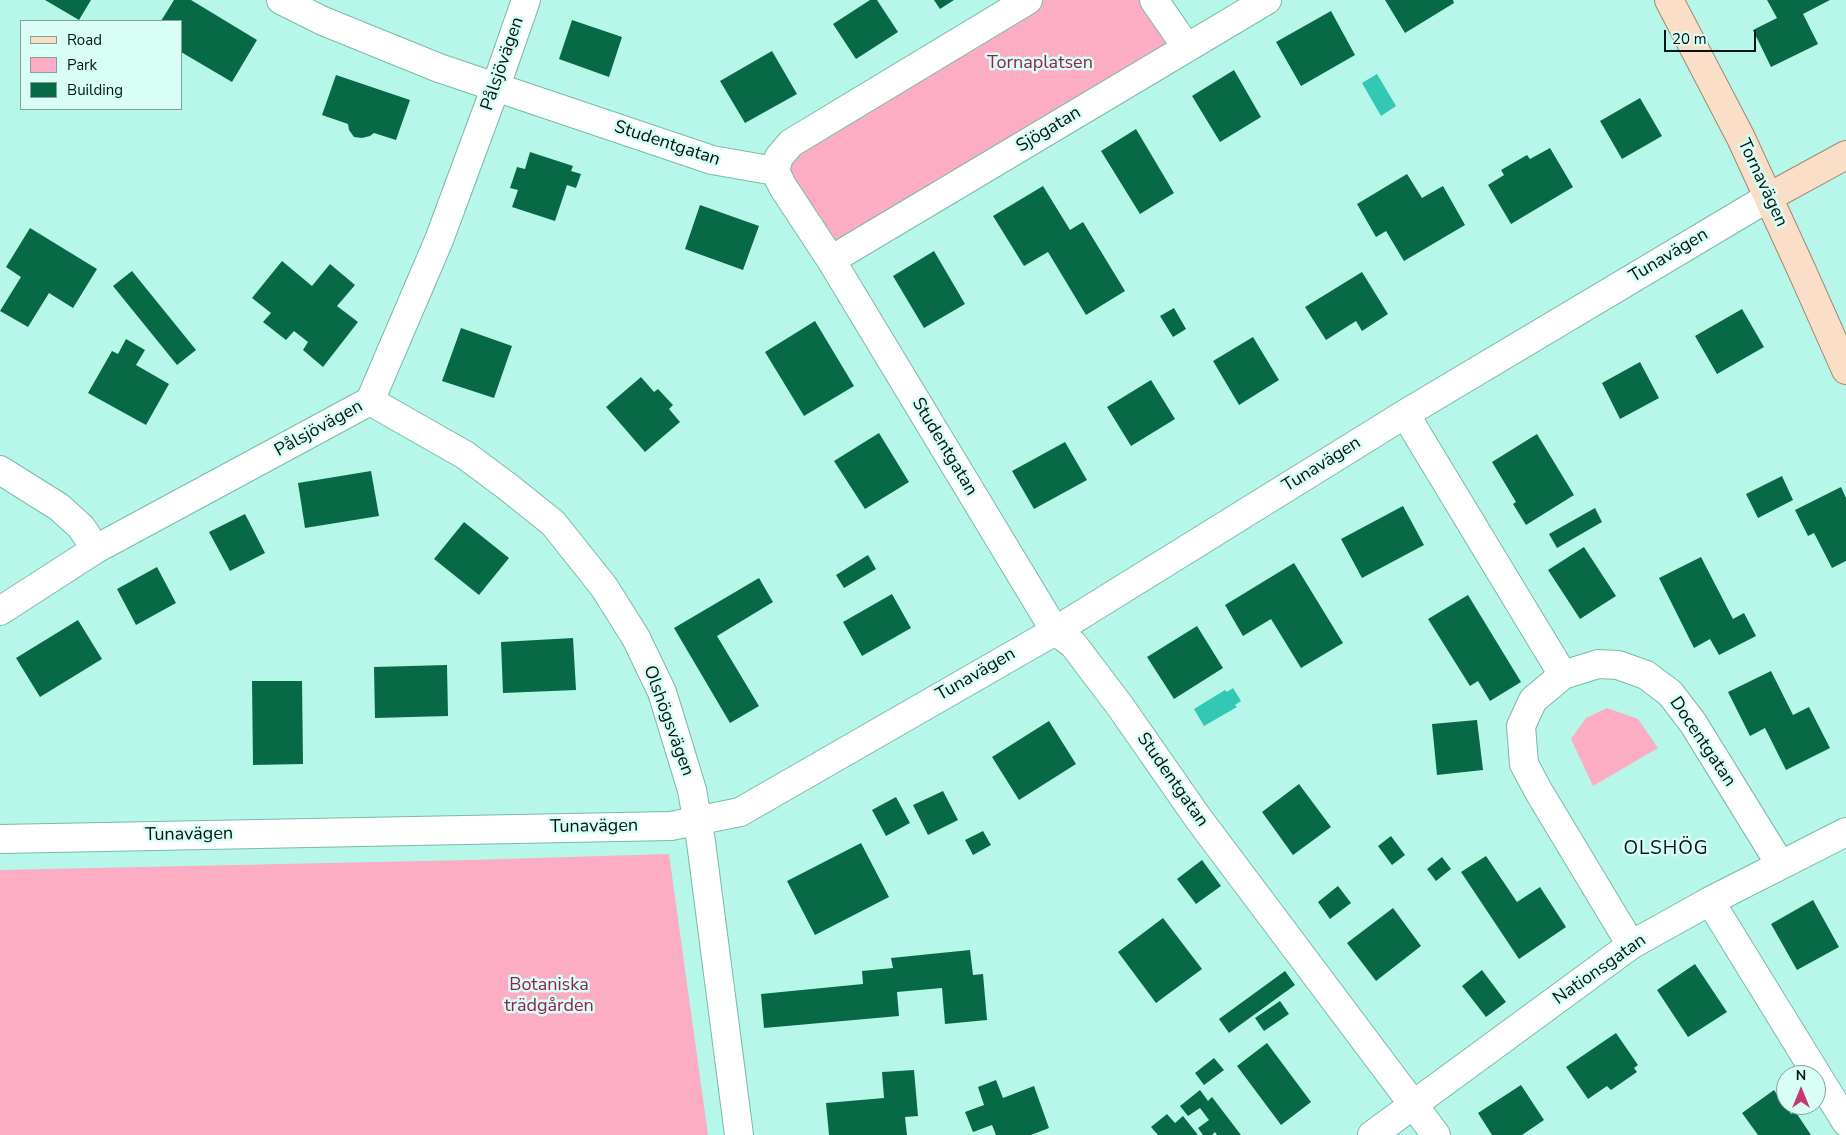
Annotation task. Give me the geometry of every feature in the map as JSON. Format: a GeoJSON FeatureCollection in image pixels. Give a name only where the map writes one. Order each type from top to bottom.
{"type":"FeatureCollection","features":[{"type":"Feature","properties":{"kind":"main road","name":"Tornavägen"},"geometry":{"type":"LineString","coordinates":[[1669,0],[1741,138],[1846,370]]}},
{"type":"Feature","properties":{"kind":"main road","name":"Tunavägen"},"geometry":{"type":"LineString","coordinates":[[1769,197],[1846,155]]}},
{"type":"Feature","properties":{"kind":"street","name":"Studentgatan"},"geometry":{"type":"LineString","coordinates":[[281,0],[323,21],[439,68],[712,160],[775,171],[783,187],[831,260],[1055,631],[1073,644],[1120,706],[1198,818],[1436,1135]]}},
{"type":"Feature","properties":{"kind":"street","name":"Pålsjövägen"},"geometry":{"type":"LineString","coordinates":[[0,612],[96,549],[370,402],[439,240],[526,0]]}},
{"type":"Feature","properties":{"kind":"street"},"geometry":{"type":"LineString","coordinates":[[775,171],[779,157],[791,143],[1028,0]]}},
{"type":"Feature","properties":{"kind":"street"},"geometry":{"type":"LineString","coordinates":[[1154,0],[1187,48]]}},
{"type":"Feature","properties":{"kind":"street","name":"Sjögatan"},"geometry":{"type":"LineString","coordinates":[[831,260],[1267,0]]}},
{"type":"Feature","properties":{"kind":"street","name":"Tunavägen"},"geometry":{"type":"LineString","coordinates":[[0,838],[661,826],[698,821],[740,812],[1055,631],[1405,414],[1769,197]]}},
{"type":"Feature","properties":{"kind":"street","name":"Olshögsvägen"},"geometry":{"type":"LineString","coordinates":[[370,402],[465,455],[553,523],[604,586],[636,638],[662,692],[692,790],[698,821],[739,1135]]}},
{"type":"Feature","properties":{"kind":"street"},"geometry":{"type":"LineString","coordinates":[[1405,414],[1563,675]]}},
{"type":"Feature","properties":{"kind":"street"},"geometry":{"type":"LineString","coordinates":[[0,470],[59,507],[81,527],[96,549]]}},
{"type":"Feature","properties":{"kind":"street","name":"Docentgatan"},"geometry":{"type":"LineString","coordinates":[[1632,945],[1524,764],[1521,726],[1533,700],[1563,675],[1598,664],[1618,665],[1646,675],[1670,693],[1693,723],[1780,864]]}},
{"type":"Feature","properties":{"kind":"street","name":"Nationsgatan"},"geometry":{"type":"LineString","coordinates":[[1372,1135],[1632,945],[1780,864],[1846,832]]}},
{"type":"Feature","properties":{"kind":"street"},"geometry":{"type":"LineString","coordinates":[[1710,901],[1846,1122]]}},
{"type":"Feature","properties":{"kind":"green space","name":"Tornaplatsen"},"geometry":{"type":"Polygon","coordinates":[[[1028,0],[1154,0],[1187,48],[831,260],[779,157],[1028,0]]]}},
{"type":"Feature","properties":{"kind":"green space"},"geometry":{"type":"Polygon","coordinates":[[[1607,708],[1638,719],[1658,748],[1593,786],[1571,739],[1586,718],[1607,708]]]}},
{"type":"Feature","properties":{"kind":"green space","name":"Botaniska trädgården"},"geometry":{"type":"Polygon","coordinates":[[[669,854],[708,1135],[0,1135],[0,870],[669,854]]]}},
{"type":"Feature","properties":{"kind":"shaded area"},"geometry":{"type":"Polygon","coordinates":[[[1377,74],[1396,106],[1381,116],[1362,83],[1377,74]]]}},
{"type":"Feature","properties":{"kind":"shaded area"},"geometry":{"type":"Polygon","coordinates":[[[1233,688],[1241,701],[1235,705],[1237,707],[1204,726],[1194,709],[1225,690],[1227,692],[1233,688]]]}},
{"type":"Feature","properties":{"kind":"building"},"geometry":{"type":"Polygon","coordinates":[[[45,0],[91,0],[79,20],[45,0]]]}},
{"type":"Feature","properties":{"kind":"building"},"geometry":{"type":"Polygon","coordinates":[[[174,0],[191,0],[257,40],[232,82],[182,53],[182,20],[162,20],[174,0]]]}},
{"type":"Feature","properties":{"kind":"building"},"geometry":{"type":"Polygon","coordinates":[[[870,0],[877,0],[898,32],[856,59],[833,24],[870,0]]]}},
{"type":"Feature","properties":{"kind":"building"},"geometry":{"type":"Polygon","coordinates":[[[934,0],[954,0],[940,9],[934,0]]]}},
{"type":"Feature","properties":{"kind":"building"},"geometry":{"type":"Polygon","coordinates":[[[1385,0],[1453,0],[1454,3],[1405,33],[1385,0]]]}},
{"type":"Feature","properties":{"kind":"building"},"geometry":{"type":"Polygon","coordinates":[[[1767,0],[1830,0],[1803,14],[1818,44],[1771,67],[1753,30],[1777,18],[1767,0]]]}},
{"type":"Feature","properties":{"kind":"building"},"geometry":{"type":"Polygon","coordinates":[[[1331,11],[1355,55],[1301,86],[1276,42],[1331,11]]]}},
{"type":"Feature","properties":{"kind":"building"},"geometry":{"type":"Polygon","coordinates":[[[572,20],[622,37],[609,77],[559,59],[572,20]]]}},
{"type":"Feature","properties":{"kind":"building"},"geometry":{"type":"Polygon","coordinates":[[[772,51],[797,94],[745,123],[720,81],[772,51]]]}},
{"type":"Feature","properties":{"kind":"building"},"geometry":{"type":"Polygon","coordinates":[[[1234,70],[1261,117],[1220,142],[1192,96],[1234,70]]]}},
{"type":"Feature","properties":{"kind":"building"},"geometry":{"type":"Polygon","coordinates":[[[336,75],[410,100],[396,140],[374,133],[362,138],[354,137],[349,130],[348,124],[322,115],[336,75]]]}},
{"type":"Feature","properties":{"kind":"building"},"geometry":{"type":"Polygon","coordinates":[[[1640,98],[1662,136],[1622,159],[1600,121],[1640,98]]]}},
{"type":"Feature","properties":{"kind":"building"},"geometry":{"type":"Polygon","coordinates":[[[1136,129],[1174,193],[1140,214],[1101,151],[1136,129]]]}},
{"type":"Feature","properties":{"kind":"building"},"geometry":{"type":"Polygon","coordinates":[[[1550,148],[1573,187],[1511,224],[1488,185],[1504,175],[1501,170],[1527,155],[1530,159],[1550,148]]]}},
{"type":"Feature","properties":{"kind":"building"},"geometry":{"type":"Polygon","coordinates":[[[530,152],[573,166],[571,171],[581,174],[576,188],[567,185],[555,221],[512,207],[518,190],[510,188],[517,167],[525,169],[530,152]]]}},
{"type":"Feature","properties":{"kind":"building"},"geometry":{"type":"Polygon","coordinates":[[[1407,174],[1422,198],[1443,186],[1465,225],[1404,261],[1386,231],[1376,237],[1357,204],[1407,174]]]}},
{"type":"Feature","properties":{"kind":"building"},"geometry":{"type":"Polygon","coordinates":[[[1043,186],[1070,230],[1083,222],[1125,291],[1086,315],[1048,252],[1024,266],[993,216],[1043,186]]]}},
{"type":"Feature","properties":{"kind":"building"},"geometry":{"type":"Polygon","coordinates":[[[700,205],[759,226],[743,270],[685,249],[700,205]]]}},
{"type":"Feature","properties":{"kind":"building"},"geometry":{"type":"Polygon","coordinates":[[[30,228],[97,269],[73,308],[49,293],[28,327],[0,311],[21,277],[6,267],[30,228]]]}},
{"type":"Feature","properties":{"kind":"building"},"geometry":{"type":"Polygon","coordinates":[[[934,251],[965,304],[924,328],[893,276],[934,251]]]}},
{"type":"Feature","properties":{"kind":"building"},"geometry":{"type":"Polygon","coordinates":[[[282,261],[312,286],[330,264],[355,285],[337,306],[358,322],[323,367],[303,350],[308,342],[294,331],[286,340],[263,322],[271,313],[252,298],[282,261]]]}},
{"type":"Feature","properties":{"kind":"building"},"geometry":{"type":"Polygon","coordinates":[[[132,271],[196,350],[177,365],[113,286],[132,271]]]}},
{"type":"Feature","properties":{"kind":"building"},"geometry":{"type":"Polygon","coordinates":[[[1362,272],[1388,314],[1362,331],[1356,321],[1326,340],[1305,307],[1362,272]]]}},
{"type":"Feature","properties":{"kind":"building"},"geometry":{"type":"Polygon","coordinates":[[[1174,308],[1186,329],[1173,337],[1160,316],[1174,308]]]}},
{"type":"Feature","properties":{"kind":"building"},"geometry":{"type":"Polygon","coordinates":[[[1742,309],[1764,347],[1717,374],[1695,336],[1742,309]]]}},
{"type":"Feature","properties":{"kind":"building"},"geometry":{"type":"Polygon","coordinates":[[[815,321],[854,386],[804,416],[765,352],[815,321]]]}},
{"type":"Feature","properties":{"kind":"building"},"geometry":{"type":"Polygon","coordinates":[[[461,328],[512,346],[494,398],[442,381],[461,328]]]}},
{"type":"Feature","properties":{"kind":"building"},"geometry":{"type":"Polygon","coordinates":[[[1253,337],[1279,380],[1239,405],[1213,361],[1253,337]]]}},
{"type":"Feature","properties":{"kind":"building"},"geometry":{"type":"Polygon","coordinates":[[[126,339],[145,350],[136,365],[169,384],[146,425],[88,393],[112,351],[118,354],[126,339]]]}},
{"type":"Feature","properties":{"kind":"building"},"geometry":{"type":"Polygon","coordinates":[[[1640,362],[1659,398],[1620,419],[1602,383],[1640,362]]]}},
{"type":"Feature","properties":{"kind":"building"},"geometry":{"type":"Polygon","coordinates":[[[641,377],[654,392],[658,389],[673,405],[669,409],[680,422],[645,452],[606,407],[641,377]]]}},
{"type":"Feature","properties":{"kind":"building"},"geometry":{"type":"Polygon","coordinates":[[[1151,380],[1175,419],[1131,446],[1107,407],[1151,380]]]}},
{"type":"Feature","properties":{"kind":"building"},"geometry":{"type":"Polygon","coordinates":[[[879,433],[909,482],[865,509],[834,461],[879,433]]]}},
{"type":"Feature","properties":{"kind":"building"},"geometry":{"type":"Polygon","coordinates":[[[1537,434],[1574,495],[1526,525],[1513,504],[1516,502],[1492,462],[1537,434]]]}},
{"type":"Feature","properties":{"kind":"building"},"geometry":{"type":"Polygon","coordinates":[[[1065,442],[1087,480],[1034,509],[1012,471],[1065,442]]]}},
{"type":"Feature","properties":{"kind":"building"},"geometry":{"type":"Polygon","coordinates":[[[371,471],[379,516],[305,528],[298,483],[371,471]]]}},
{"type":"Feature","properties":{"kind":"building"},"geometry":{"type":"Polygon","coordinates":[[[1782,476],[1793,500],[1758,518],[1746,494],[1782,476]]]}},
{"type":"Feature","properties":{"kind":"building"},"geometry":{"type":"Polygon","coordinates":[[[1841,487],[1846,498],[1846,561],[1832,568],[1814,533],[1808,536],[1795,510],[1841,487]]]}},
{"type":"Feature","properties":{"kind":"building"},"geometry":{"type":"Polygon","coordinates":[[[1403,506],[1424,545],[1362,578],[1341,539],[1403,506]]]}},
{"type":"Feature","properties":{"kind":"building"},"geometry":{"type":"Polygon","coordinates":[[[1595,508],[1602,522],[1557,548],[1549,534],[1595,508]]]}},
{"type":"Feature","properties":{"kind":"building"},"geometry":{"type":"Polygon","coordinates":[[[245,514],[265,553],[230,571],[209,532],[245,514]]]}},
{"type":"Feature","properties":{"kind":"building"},"geometry":{"type":"Polygon","coordinates":[[[464,522],[509,558],[479,595],[434,559],[464,522]]]}},
{"type":"Feature","properties":{"kind":"building"},"geometry":{"type":"Polygon","coordinates":[[[1584,547],[1616,596],[1580,619],[1548,570],[1584,547]]]}},
{"type":"Feature","properties":{"kind":"building"},"geometry":{"type":"Polygon","coordinates":[[[868,555],[876,569],[844,588],[836,575],[868,555]]]}},
{"type":"Feature","properties":{"kind":"building"},"geometry":{"type":"Polygon","coordinates":[[[1701,557],[1733,619],[1744,613],[1756,636],[1719,655],[1710,639],[1694,648],[1659,578],[1701,557]]]}},
{"type":"Feature","properties":{"kind":"building"},"geometry":{"type":"Polygon","coordinates":[[[1294,563],[1343,643],[1301,668],[1271,619],[1243,636],[1225,605],[1294,563]]]}},
{"type":"Feature","properties":{"kind":"building"},"geometry":{"type":"Polygon","coordinates":[[[157,567],[176,603],[136,625],[117,589],[157,567]]]}},
{"type":"Feature","properties":{"kind":"building"},"geometry":{"type":"Polygon","coordinates":[[[759,578],[773,602],[717,636],[759,706],[730,723],[674,628],[759,578]]]}},
{"type":"Feature","properties":{"kind":"building"},"geometry":{"type":"Polygon","coordinates":[[[892,594],[911,628],[862,656],[843,622],[892,594]]]}},
{"type":"Feature","properties":{"kind":"building"},"geometry":{"type":"Polygon","coordinates":[[[1468,595],[1521,682],[1490,701],[1478,681],[1470,686],[1428,619],[1468,595]]]}},
{"type":"Feature","properties":{"kind":"building"},"geometry":{"type":"Polygon","coordinates":[[[78,620],[102,659],[40,697],[16,658],[78,620]]]}},
{"type":"Feature","properties":{"kind":"building"},"geometry":{"type":"Polygon","coordinates":[[[1197,626],[1223,668],[1174,699],[1147,657],[1197,626]]]}},
{"type":"Feature","properties":{"kind":"building"},"geometry":{"type":"Polygon","coordinates":[[[573,638],[576,690],[503,693],[501,642],[573,638]]]}},
{"type":"Feature","properties":{"kind":"building"},"geometry":{"type":"Polygon","coordinates":[[[447,665],[448,716],[375,718],[374,667],[447,665]]]}},
{"type":"Feature","properties":{"kind":"building"},"geometry":{"type":"Polygon","coordinates":[[[1771,671],[1793,715],[1809,707],[1830,748],[1786,770],[1765,728],[1750,736],[1728,692],[1771,671]]]}},
{"type":"Feature","properties":{"kind":"building"},"geometry":{"type":"Polygon","coordinates":[[[252,681],[302,681],[303,764],[253,765],[252,681]]]}},
{"type":"Feature","properties":{"kind":"building"},"geometry":{"type":"Polygon","coordinates":[[[1477,720],[1483,770],[1437,775],[1432,724],[1477,720]]]}},
{"type":"Feature","properties":{"kind":"building"},"geometry":{"type":"Polygon","coordinates":[[[1049,721],[1076,764],[1019,800],[992,757],[1049,721]]]}},
{"type":"Feature","properties":{"kind":"building"},"geometry":{"type":"Polygon","coordinates":[[[1299,784],[1331,827],[1293,855],[1262,812],[1299,784]]]}},
{"type":"Feature","properties":{"kind":"building"},"geometry":{"type":"Polygon","coordinates":[[[943,791],[958,820],[928,835],[913,805],[943,791]]]}},
{"type":"Feature","properties":{"kind":"building"},"geometry":{"type":"Polygon","coordinates":[[[896,797],[910,823],[886,836],[872,810],[896,797]]]}},
{"type":"Feature","properties":{"kind":"building"},"geometry":{"type":"Polygon","coordinates":[[[983,831],[991,845],[973,855],[965,840],[983,831]]]}},
{"type":"Feature","properties":{"kind":"building"},"geometry":{"type":"Polygon","coordinates":[[[1391,836],[1405,855],[1392,865],[1378,846],[1391,836]]]}},
{"type":"Feature","properties":{"kind":"building"},"geometry":{"type":"Polygon","coordinates":[[[861,843],[889,897],[815,935],[787,881],[861,843]]]}},
{"type":"Feature","properties":{"kind":"building"},"geometry":{"type":"Polygon","coordinates":[[[1486,856],[1517,902],[1540,887],[1566,927],[1519,959],[1461,872],[1486,856]]]}},
{"type":"Feature","properties":{"kind":"building"},"geometry":{"type":"Polygon","coordinates":[[[1442,857],[1451,869],[1436,881],[1427,869],[1442,857]]]}},
{"type":"Feature","properties":{"kind":"building"},"geometry":{"type":"Polygon","coordinates":[[[1202,860],[1221,886],[1196,904],[1177,879],[1202,860]]]}},
{"type":"Feature","properties":{"kind":"building"},"geometry":{"type":"Polygon","coordinates":[[[1338,886],[1351,903],[1330,919],[1318,902],[1338,886]]]}},
{"type":"Feature","properties":{"kind":"building"},"geometry":{"type":"Polygon","coordinates":[[[1813,900],[1839,947],[1797,970],[1771,924],[1813,900]]]}},
{"type":"Feature","properties":{"kind":"building"},"geometry":{"type":"Polygon","coordinates":[[[1393,908],[1421,946],[1376,981],[1347,943],[1393,908]]]}},
{"type":"Feature","properties":{"kind":"building"},"geometry":{"type":"Polygon","coordinates":[[[1163,918],[1202,969],[1156,1003],[1118,952],[1163,918]]]}},
{"type":"Feature","properties":{"kind":"building"},"geometry":{"type":"Polygon","coordinates":[[[970,950],[973,975],[983,974],[987,1020],[945,1024],[942,988],[897,992],[899,1016],[764,1028],[761,994],[863,984],[862,971],[893,968],[891,958],[970,950]]]}},
{"type":"Feature","properties":{"kind":"building"},"geometry":{"type":"Polygon","coordinates":[[[1695,964],[1727,1012],[1688,1037],[1657,990],[1695,964]]]}},
{"type":"Feature","properties":{"kind":"building"},"geometry":{"type":"Polygon","coordinates":[[[1482,970],[1506,1002],[1486,1017],[1462,986],[1482,970]]]}},
{"type":"Feature","properties":{"kind":"building"},"geometry":{"type":"Polygon","coordinates":[[[1285,971],[1295,985],[1229,1033],[1219,1019],[1285,971]]]}},
{"type":"Feature","properties":{"kind":"building"},"geometry":{"type":"Polygon","coordinates":[[[1280,1001],[1289,1014],[1264,1031],[1255,1018],[1280,1001]]]}},
{"type":"Feature","properties":{"kind":"building"},"geometry":{"type":"Polygon","coordinates":[[[1616,1033],[1638,1065],[1634,1068],[1637,1072],[1611,1090],[1607,1086],[1588,1099],[1566,1067],[1616,1033]]]}},
{"type":"Feature","properties":{"kind":"building"},"geometry":{"type":"Polygon","coordinates":[[[1267,1043],[1311,1102],[1281,1125],[1237,1066],[1267,1043]]]}},
{"type":"Feature","properties":{"kind":"building"},"geometry":{"type":"Polygon","coordinates":[[[1214,1058],[1224,1070],[1204,1085],[1195,1073],[1214,1058]]]}},
{"type":"Feature","properties":{"kind":"building"},"geometry":{"type":"Polygon","coordinates":[[[914,1070],[918,1116],[905,1117],[907,1135],[829,1135],[826,1103],[884,1098],[882,1072],[914,1070]]]}},
{"type":"Feature","properties":{"kind":"building"},"geometry":{"type":"Polygon","coordinates":[[[996,1080],[1003,1098],[1034,1086],[1049,1128],[1031,1135],[996,1135],[992,1125],[973,1132],[965,1112],[984,1105],[978,1087],[996,1080]]]}},
{"type":"Feature","properties":{"kind":"building"},"geometry":{"type":"Polygon","coordinates":[[[1521,1085],[1544,1120],[1522,1135],[1492,1135],[1478,1113],[1521,1085]]]}},
{"type":"Feature","properties":{"kind":"building"},"geometry":{"type":"Polygon","coordinates":[[[1200,1090],[1208,1101],[1212,1097],[1241,1135],[1217,1135],[1215,1132],[1212,1135],[1203,1135],[1198,1128],[1209,1120],[1200,1108],[1188,1116],[1180,1106],[1200,1090]]]}},
{"type":"Feature","properties":{"kind":"building"},"geometry":{"type":"Polygon","coordinates":[[[1774,1090],[1776,1093],[1776,1115],[1798,1115],[1811,1135],[1758,1135],[1742,1113],[1774,1090]]]}},
{"type":"Feature","properties":{"kind":"building"},"geometry":{"type":"Polygon","coordinates":[[[1167,1114],[1175,1123],[1183,1116],[1198,1135],[1158,1135],[1151,1127],[1167,1114]]]}},
{"type":"Feature","properties":{"kind":"district","name":"OLSHÖG"},"geometry":{"type":"Point","coordinates":[1666,849]}}]}
